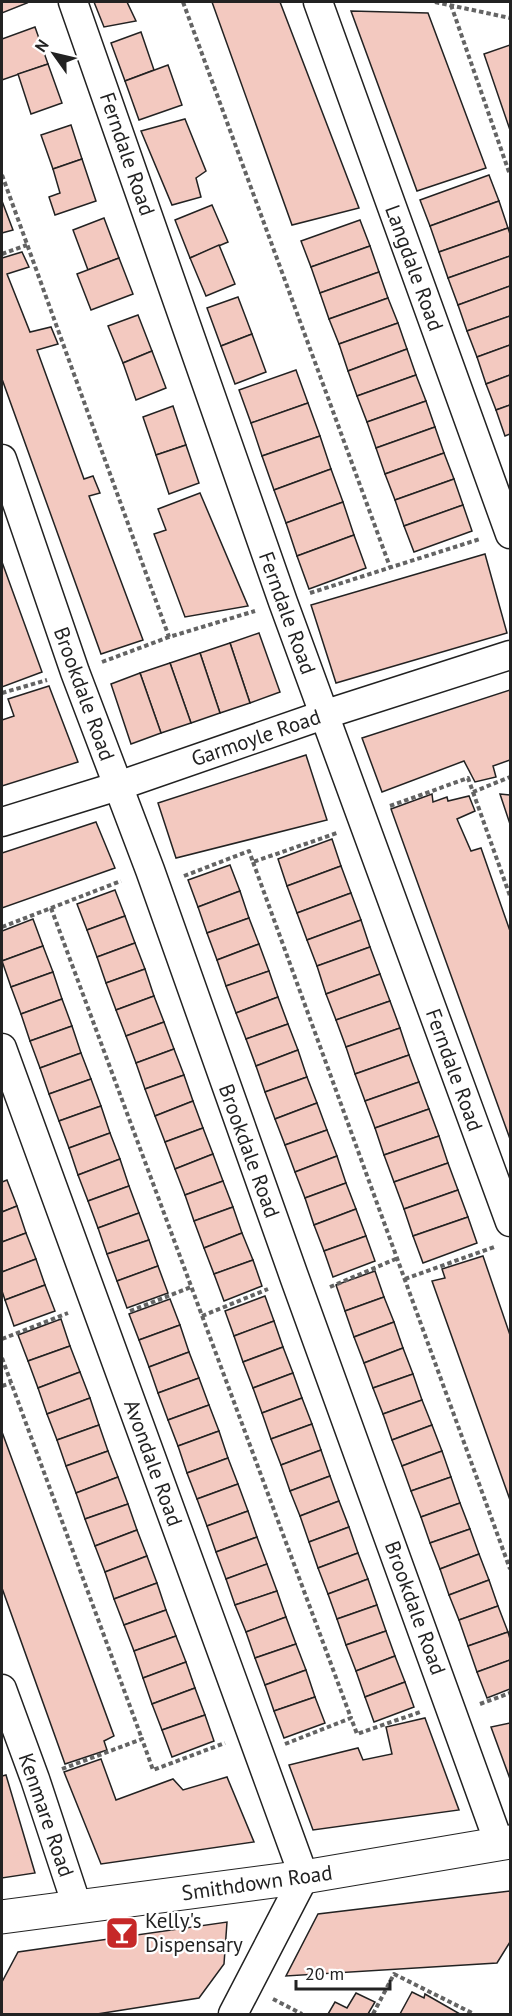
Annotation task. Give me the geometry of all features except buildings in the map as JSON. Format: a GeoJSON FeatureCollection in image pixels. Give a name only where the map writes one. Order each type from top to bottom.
{"type":"FeatureCollection","features":[{"type":"Feature","properties":{"kind":"highway","name":"Smithdown Road"},"geometry":{"type":"LineString","coordinates":[[2,1917],[304,1877],[505,1842]]}},
{"type":"Feature","properties":{"kind":"street","name":"Ferndale Road"},"geometry":{"type":"LineString","coordinates":[[73,2],[362,820],[505,1233]]}},
{"type":"Feature","properties":{"kind":"street","name":"Langdale Road"},"geometry":{"type":"LineString","coordinates":[[318,2],[510,534]]}},
{"type":"Feature","properties":{"kind":"street","name":"Brookdale Road"},"geometry":{"type":"LineString","coordinates":[[2,459],[75,672],[153,879],[298,1289],[449,1702],[505,1842]]}},
{"type":"Feature","properties":{"kind":"street","name":"Garmoyle Road"},"geometry":{"type":"LineString","coordinates":[[2,822],[118,786],[323,715],[510,655]]}},
{"type":"Feature","properties":{"kind":"street","name":"Avondale Road"},"geometry":{"type":"LineString","coordinates":[[2,1048],[304,1877]]}},
{"type":"Feature","properties":{"kind":"street","name":"Kenmare Road"},"geometry":{"type":"LineString","coordinates":[[2,1689],[77,1906]]}},
{"type":"Feature","properties":{"kind":"street"},"geometry":{"type":"LineString","coordinates":[[234,2014],[304,1877]]}},
{"type":"Feature","properties":{"kind":"path"},"geometry":{"type":"LineString","coordinates":[[183,2],[390,567]]}},
{"type":"Feature","properties":{"kind":"path"},"geometry":{"type":"LineString","coordinates":[[435,2],[510,18]]}},
{"type":"Feature","properties":{"kind":"path"},"geometry":{"type":"LineString","coordinates":[[451,5],[510,175]]}},
{"type":"Feature","properties":{"kind":"path"},"geometry":{"type":"LineString","coordinates":[[2,176],[169,638]]}},
{"type":"Feature","properties":{"kind":"path"},"geometry":{"type":"LineString","coordinates":[[2,254],[27,245]]}},
{"type":"Feature","properties":{"kind":"path"},"geometry":{"type":"LineString","coordinates":[[473,792],[510,777]]}},
{"type":"Feature","properties":{"kind":"path"},"geometry":{"type":"LineString","coordinates":[[254,862],[468,778],[510,896]]}},
{"type":"Feature","properties":{"kind":"path"},"geometry":{"type":"LineString","coordinates":[[2,927],[51,908],[249,851],[510,1569]]}},
{"type":"Feature","properties":{"kind":"path"},"geometry":{"type":"LineString","coordinates":[[51,908],[357,1734],[449,1702]]}},
{"type":"Feature","properties":{"kind":"path"},"geometry":{"type":"LineString","coordinates":[[405,1279],[505,1233]]}},
{"type":"Feature","properties":{"kind":"path"},"geometry":{"type":"LineString","coordinates":[[202,1316],[398,1258]]}},
{"type":"Feature","properties":{"kind":"path"},"geometry":{"type":"LineString","coordinates":[[2,1339],[192,1287]]}},
{"type":"Feature","properties":{"kind":"path"},"geometry":{"type":"LineString","coordinates":[[2,1358],[153,1770],[351,1718]]}},
{"type":"Feature","properties":{"kind":"path"},"geometry":{"type":"LineString","coordinates":[[2,1386],[11,1383]]}},
{"type":"Feature","properties":{"kind":"path"},"geometry":{"type":"LineString","coordinates":[[35,1779],[141,1739]]}},
{"type":"Feature","properties":{"kind":"path"},"geometry":{"type":"LineString","coordinates":[[373,2014],[394,1974],[474,2014]]}},
{"type":"Feature","properties":{"kind":"place","name":"Kelly's Dispensary"},"geometry":{"type":"Point","coordinates":[122,1933]}}]}
